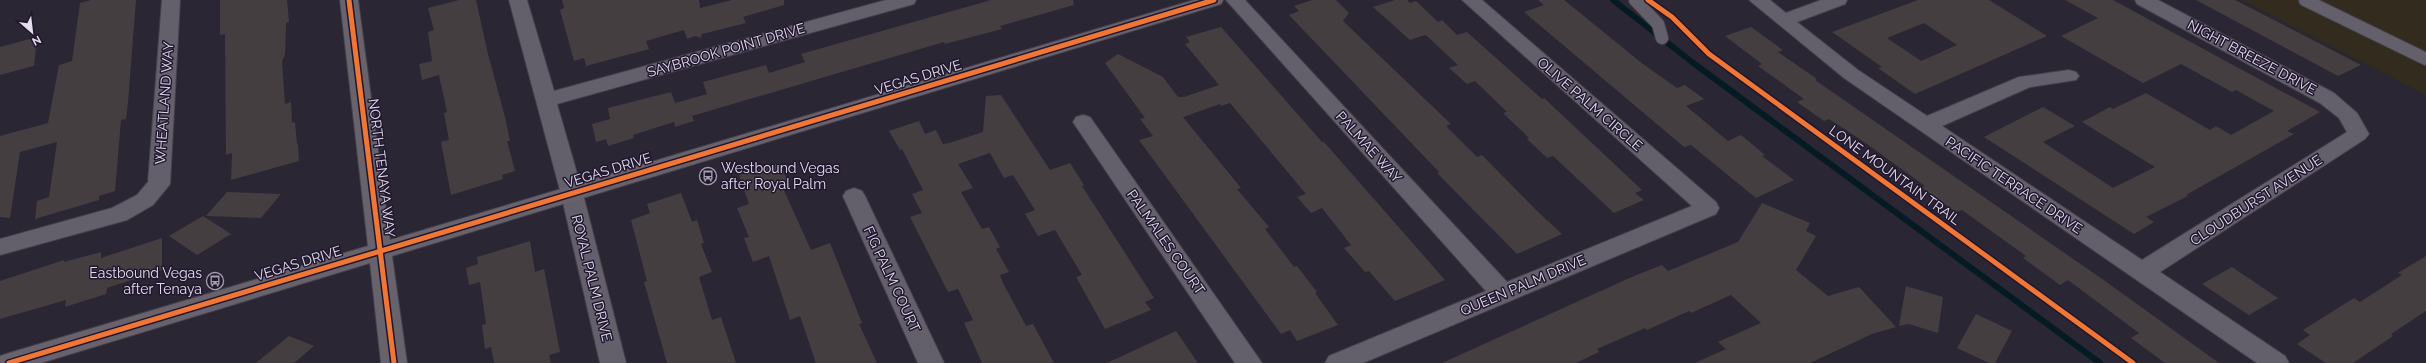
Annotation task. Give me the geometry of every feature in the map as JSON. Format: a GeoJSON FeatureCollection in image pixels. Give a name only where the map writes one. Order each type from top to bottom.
{"type":"FeatureCollection","features":[{"type":"Feature","properties":{"kind":"main road","name":"NORTH TENAYA WAY"},"geometry":{"type":"LineString","coordinates":[[349,0],[394,363]]}},
{"type":"Feature","properties":{"kind":"main road","name":"VEGAS DRIVE"},"geometry":{"type":"LineString","coordinates":[[9,363],[1214,0]]}},
{"type":"Feature","properties":{"kind":"street","name":"WHEATLAND WAY"},"geometry":{"type":"LineString","coordinates":[[0,247],[119,214],[145,200],[159,184],[171,0]]}},
{"type":"Feature","properties":{"kind":"street","name":"ROYAL PALM DRIVE"},"geometry":{"type":"LineString","coordinates":[[518,0],[572,194],[613,363]]}},
{"type":"Feature","properties":{"kind":"street","name":"SAYBROOK POINT DRIVE"},"geometry":{"type":"LineString","coordinates":[[546,100],[907,0]]}},
{"type":"Feature","properties":{"kind":"street","name":"PALMAE WAY"},"geometry":{"type":"LineString","coordinates":[[1235,0],[1503,294]]}},
{"type":"Feature","properties":{"kind":"street","name":"OLIVE PALM CIRCLE"},"geometry":{"type":"LineString","coordinates":[[1471,0],[1708,208]]}},
{"type":"Feature","properties":{"kind":"street","name":"PACIFIC TERRACE DRIVE"},"geometry":{"type":"LineString","coordinates":[[1758,0],[1851,74],[2276,363]]}},
{"type":"Feature","properties":{"kind":"street"},"geometry":{"type":"LineString","coordinates":[[1784,20],[1838,0]]}},
{"type":"Feature","properties":{"kind":"street","name":"NIGHT BREEZE DRIVE"},"geometry":{"type":"LineString","coordinates":[[2144,0],[2327,98],[2344,109],[2354,122]]}},
{"type":"Feature","properties":{"kind":"street"},"geometry":{"type":"LineString","coordinates":[[1925,125],[2026,81],[2069,76]]}},
{"type":"Feature","properties":{"kind":"street","name":"PALMALES COURT"},"geometry":{"type":"LineString","coordinates":[[1083,122],[1249,363]]}},
{"type":"Feature","properties":{"kind":"street","name":"CLOUDBURST AVENUE"},"geometry":{"type":"LineString","coordinates":[[2142,272],[2358,134],[2354,122]]}},
{"type":"Feature","properties":{"kind":"street","name":"FIG PALM COURT"},"geometry":{"type":"LineString","coordinates":[[854,196],[931,363]]}},
{"type":"Feature","properties":{"kind":"street","name":"QUEEN PALM DRIVE"},"geometry":{"type":"LineString","coordinates":[[1338,363],[1708,208]]}},
{"type":"Feature","properties":{"kind":"lane"},"geometry":{"type":"LineString","coordinates":[[1635,0],[1658,24],[1662,38]]}},
{"type":"Feature","properties":{"kind":"lane"},"geometry":{"type":"LineString","coordinates":[[2305,0],[2426,59]]}},
{"type":"Feature","properties":{"kind":"shaded area"},"geometry":{"type":"Polygon","coordinates":[[[2242,0],[2426,0],[2426,95],[2242,0]]]}},
{"type":"Feature","properties":{"kind":"building"},"geometry":{"type":"Polygon","coordinates":[[[91,0],[136,0],[128,102],[126,119],[121,120],[115,191],[99,196],[99,200],[35,219],[37,201],[49,197],[57,142],[20,152],[10,218],[0,217],[0,136],[48,123],[59,65],[72,61],[80,3],[91,0]]]}},
{"type":"Feature","properties":{"kind":"building"},"geometry":{"type":"Polygon","coordinates":[[[220,0],[287,0],[289,22],[286,23],[285,54],[282,61],[285,104],[291,102],[292,123],[295,122],[298,144],[299,161],[231,180],[232,153],[226,155],[225,34],[220,35],[220,0]]]}},
{"type":"Feature","properties":{"kind":"building"},"geometry":{"type":"Polygon","coordinates":[[[459,0],[476,0],[488,54],[505,117],[510,141],[507,141],[515,171],[502,175],[503,179],[451,195],[441,142],[449,140],[444,113],[447,112],[439,75],[422,80],[419,64],[432,61],[428,32],[434,30],[428,8],[459,0]]]}},
{"type":"Feature","properties":{"kind":"building"},"geometry":{"type":"Polygon","coordinates":[[[562,0],[699,0],[700,8],[732,0],[784,0],[784,5],[743,17],[746,23],[702,34],[701,38],[695,36],[687,39],[684,30],[646,41],[649,49],[586,66],[584,58],[574,61],[560,10],[564,8],[562,0]]]}},
{"type":"Feature","properties":{"kind":"building"},"geometry":{"type":"Polygon","coordinates":[[[991,0],[1073,0],[1074,5],[1000,26],[1002,29],[945,44],[944,42],[692,116],[694,121],[675,127],[674,122],[633,135],[634,138],[608,146],[606,139],[596,142],[592,124],[610,119],[608,108],[671,92],[675,103],[707,94],[703,82],[766,65],[769,73],[805,62],[801,54],[991,0]]]}},
{"type":"Feature","properties":{"kind":"building"},"geometry":{"type":"Polygon","coordinates":[[[1312,0],[1336,0],[1349,13],[1343,21],[1451,124],[1446,126],[1477,157],[1482,155],[1537,211],[1562,234],[1517,254],[1437,173],[1439,172],[1289,15],[1299,11],[1294,6],[1312,0]]]}},
{"type":"Feature","properties":{"kind":"building"},"geometry":{"type":"Polygon","coordinates":[[[1395,0],[1407,0],[1410,3],[1416,1],[1438,22],[1442,20],[1457,35],[1467,32],[1542,99],[1544,98],[1642,190],[1635,193],[1644,200],[1614,213],[1553,156],[1547,158],[1503,113],[1507,112],[1475,81],[1467,84],[1449,68],[1458,65],[1428,37],[1425,35],[1410,40],[1373,7],[1395,0]]]}},
{"type":"Feature","properties":{"kind":"building"},"geometry":{"type":"Polygon","coordinates":[[[1538,0],[1564,0],[1643,64],[1677,88],[1685,85],[1704,99],[1686,106],[1728,141],[1741,135],[1765,155],[1762,156],[1794,180],[1756,198],[1691,145],[1684,147],[1524,12],[1544,5],[1538,0]]]}},
{"type":"Feature","properties":{"kind":"building"},"geometry":{"type":"Polygon","coordinates":[[[1918,0],[1989,0],[2047,36],[1915,94],[1878,68],[1882,67],[1832,32],[1918,0]],[[1924,23],[1887,38],[1921,61],[1957,45],[1924,23]]]}},
{"type":"Feature","properties":{"kind":"building"},"geometry":{"type":"Polygon","coordinates":[[[2065,0],[2113,0],[2320,112],[2287,131],[2294,134],[2186,195],[2188,196],[2146,217],[2154,222],[2134,234],[1984,137],[2043,107],[2075,126],[2043,142],[2113,188],[2155,167],[2082,122],[2110,107],[2113,109],[2146,93],[2210,130],[2216,126],[2231,135],[2274,111],[2236,90],[2232,92],[2181,64],[2143,83],[2061,36],[2098,18],[2065,0]]]}},
{"type":"Feature","properties":{"kind":"building"},"geometry":{"type":"Polygon","coordinates":[[[2196,0],[2235,0],[2361,65],[2338,76],[2196,0]]]}},
{"type":"Feature","properties":{"kind":"building"},"geometry":{"type":"Polygon","coordinates":[[[1221,27],[1445,280],[1395,301],[1369,271],[1365,272],[1344,248],[1351,245],[1322,208],[1311,213],[1297,197],[1306,194],[1230,103],[1221,106],[1220,104],[1183,117],[1241,188],[1237,189],[1269,227],[1265,229],[1294,267],[1297,266],[1317,292],[1315,293],[1338,325],[1297,341],[1290,330],[1281,334],[1139,140],[1153,136],[1140,119],[1145,118],[1105,63],[1118,54],[1163,77],[1178,97],[1184,97],[1219,85],[1185,44],[1190,42],[1186,37],[1221,27]]]}},
{"type":"Feature","properties":{"kind":"building"},"geometry":{"type":"Polygon","coordinates":[[[1751,27],[1783,50],[1778,52],[1817,79],[1815,80],[2105,281],[2219,363],[2165,363],[2131,338],[2139,333],[2068,280],[2060,285],[2023,258],[2026,256],[1962,210],[1956,212],[1922,188],[1925,186],[1867,144],[1829,119],[1824,121],[1797,102],[1804,99],[1758,66],[1762,64],[1725,36],[1751,27]]]}},
{"type":"Feature","properties":{"kind":"building"},"geometry":{"type":"Polygon","coordinates":[[[37,37],[34,66],[0,75],[0,47],[37,37]]]}},
{"type":"Feature","properties":{"kind":"building"},"geometry":{"type":"Polygon","coordinates":[[[1001,95],[1050,170],[1070,163],[1084,185],[1082,186],[1154,298],[1145,302],[1151,310],[1105,329],[1076,277],[1082,275],[1055,230],[1038,236],[1025,214],[1035,210],[1013,175],[1004,178],[990,153],[958,164],[973,188],[961,192],[982,229],[989,227],[1000,247],[996,249],[1009,272],[1000,275],[1004,285],[1026,326],[1033,324],[1054,363],[982,363],[964,323],[973,320],[958,289],[948,292],[910,217],[922,213],[912,194],[923,190],[902,149],[900,150],[889,131],[919,121],[925,134],[936,130],[943,144],[949,143],[983,132],[986,96],[1001,95]]]}},
{"type":"Feature","properties":{"kind":"building"},"geometry":{"type":"Polygon","coordinates":[[[780,163],[788,182],[781,184],[811,250],[830,243],[862,323],[859,324],[877,363],[816,363],[800,316],[790,320],[769,256],[753,262],[744,238],[749,237],[737,208],[749,204],[739,175],[780,163]]]}},
{"type":"Feature","properties":{"kind":"building"},"geometry":{"type":"Polygon","coordinates":[[[227,192],[281,194],[261,218],[206,216],[227,192]]]}},
{"type":"Feature","properties":{"kind":"building"},"geometry":{"type":"Polygon","coordinates":[[[681,193],[692,222],[697,220],[704,243],[701,244],[712,272],[699,277],[712,320],[721,317],[736,363],[667,363],[644,282],[647,281],[631,220],[650,213],[647,204],[681,193]]]}},
{"type":"Feature","properties":{"kind":"building"},"geometry":{"type":"Polygon","coordinates":[[[1762,203],[1810,223],[1806,231],[1816,236],[1796,270],[1828,296],[1859,287],[1896,327],[1872,334],[1810,363],[1695,363],[1726,349],[1718,342],[1761,323],[1731,295],[1691,313],[1689,311],[1647,330],[1645,328],[1597,349],[1599,352],[1576,363],[1442,363],[1634,276],[1662,265],[1668,271],[1738,242],[1762,203]]]}},
{"type":"Feature","properties":{"kind":"building"},"geometry":{"type":"Polygon","coordinates":[[[203,216],[231,234],[197,255],[169,236],[203,216]]]}},
{"type":"Feature","properties":{"kind":"building"},"geometry":{"type":"Polygon","coordinates":[[[162,238],[162,270],[107,288],[106,294],[65,307],[66,300],[0,319],[0,281],[64,260],[64,262],[101,252],[101,258],[162,238]]]}},
{"type":"Feature","properties":{"kind":"building"},"geometry":{"type":"Polygon","coordinates":[[[530,241],[535,272],[544,269],[560,352],[549,355],[551,363],[494,363],[491,347],[485,349],[482,325],[486,324],[480,282],[469,285],[466,268],[478,264],[477,257],[530,241]]]}},
{"type":"Feature","properties":{"kind":"building"},"geometry":{"type":"Polygon","coordinates":[[[2426,256],[2426,311],[2391,334],[2393,336],[2353,363],[2326,363],[2297,344],[2310,335],[2303,330],[2354,298],[2360,302],[2402,275],[2398,273],[2426,256]]]}},
{"type":"Feature","properties":{"kind":"building"},"geometry":{"type":"Polygon","coordinates":[[[2232,267],[2278,298],[2249,315],[2202,284],[2232,267]]]}},
{"type":"Feature","properties":{"kind":"building"},"geometry":{"type":"Polygon","coordinates":[[[1906,286],[1943,297],[1938,333],[1909,324],[1899,326],[1906,286]]]}},
{"type":"Feature","properties":{"kind":"building"},"geometry":{"type":"Polygon","coordinates":[[[1976,314],[2012,331],[1995,363],[1989,363],[1957,348],[1976,314]]]}},
{"type":"Feature","properties":{"kind":"building"},"geometry":{"type":"Polygon","coordinates":[[[1176,331],[1198,363],[1107,363],[1176,331]]]}},
{"type":"Feature","properties":{"kind":"building"},"geometry":{"type":"Polygon","coordinates":[[[289,336],[314,346],[294,363],[256,363],[289,336]]]}},
{"type":"Feature","properties":{"kind":"waterway"},"geometry":{"type":"LineString","coordinates":[[1613,0],[1692,62],[2100,363]]}},
{"type":"Feature","properties":{"kind":"cycle path"},"geometry":{"type":"LineString","coordinates":[[349,0],[394,363]]}},
{"type":"Feature","properties":{"kind":"cycle path"},"geometry":{"type":"LineString","coordinates":[[9,363],[1214,0]]}},
{"type":"Feature","properties":{"kind":"cycle path","name":"LONE MOUNTAIN TRAIL"},"geometry":{"type":"LineString","coordinates":[[1648,0],[1672,17],[1709,54],[2133,363]]}},
{"type":"Feature","properties":{"kind":"place","name":"Westbound Vegas after Royal Palm"},"geometry":{"type":"Point","coordinates":[708,176]}},
{"type":"Feature","properties":{"kind":"place","name":"Eastbound Vegas after Tenaya"},"geometry":{"type":"Point","coordinates":[215,281]}}]}
